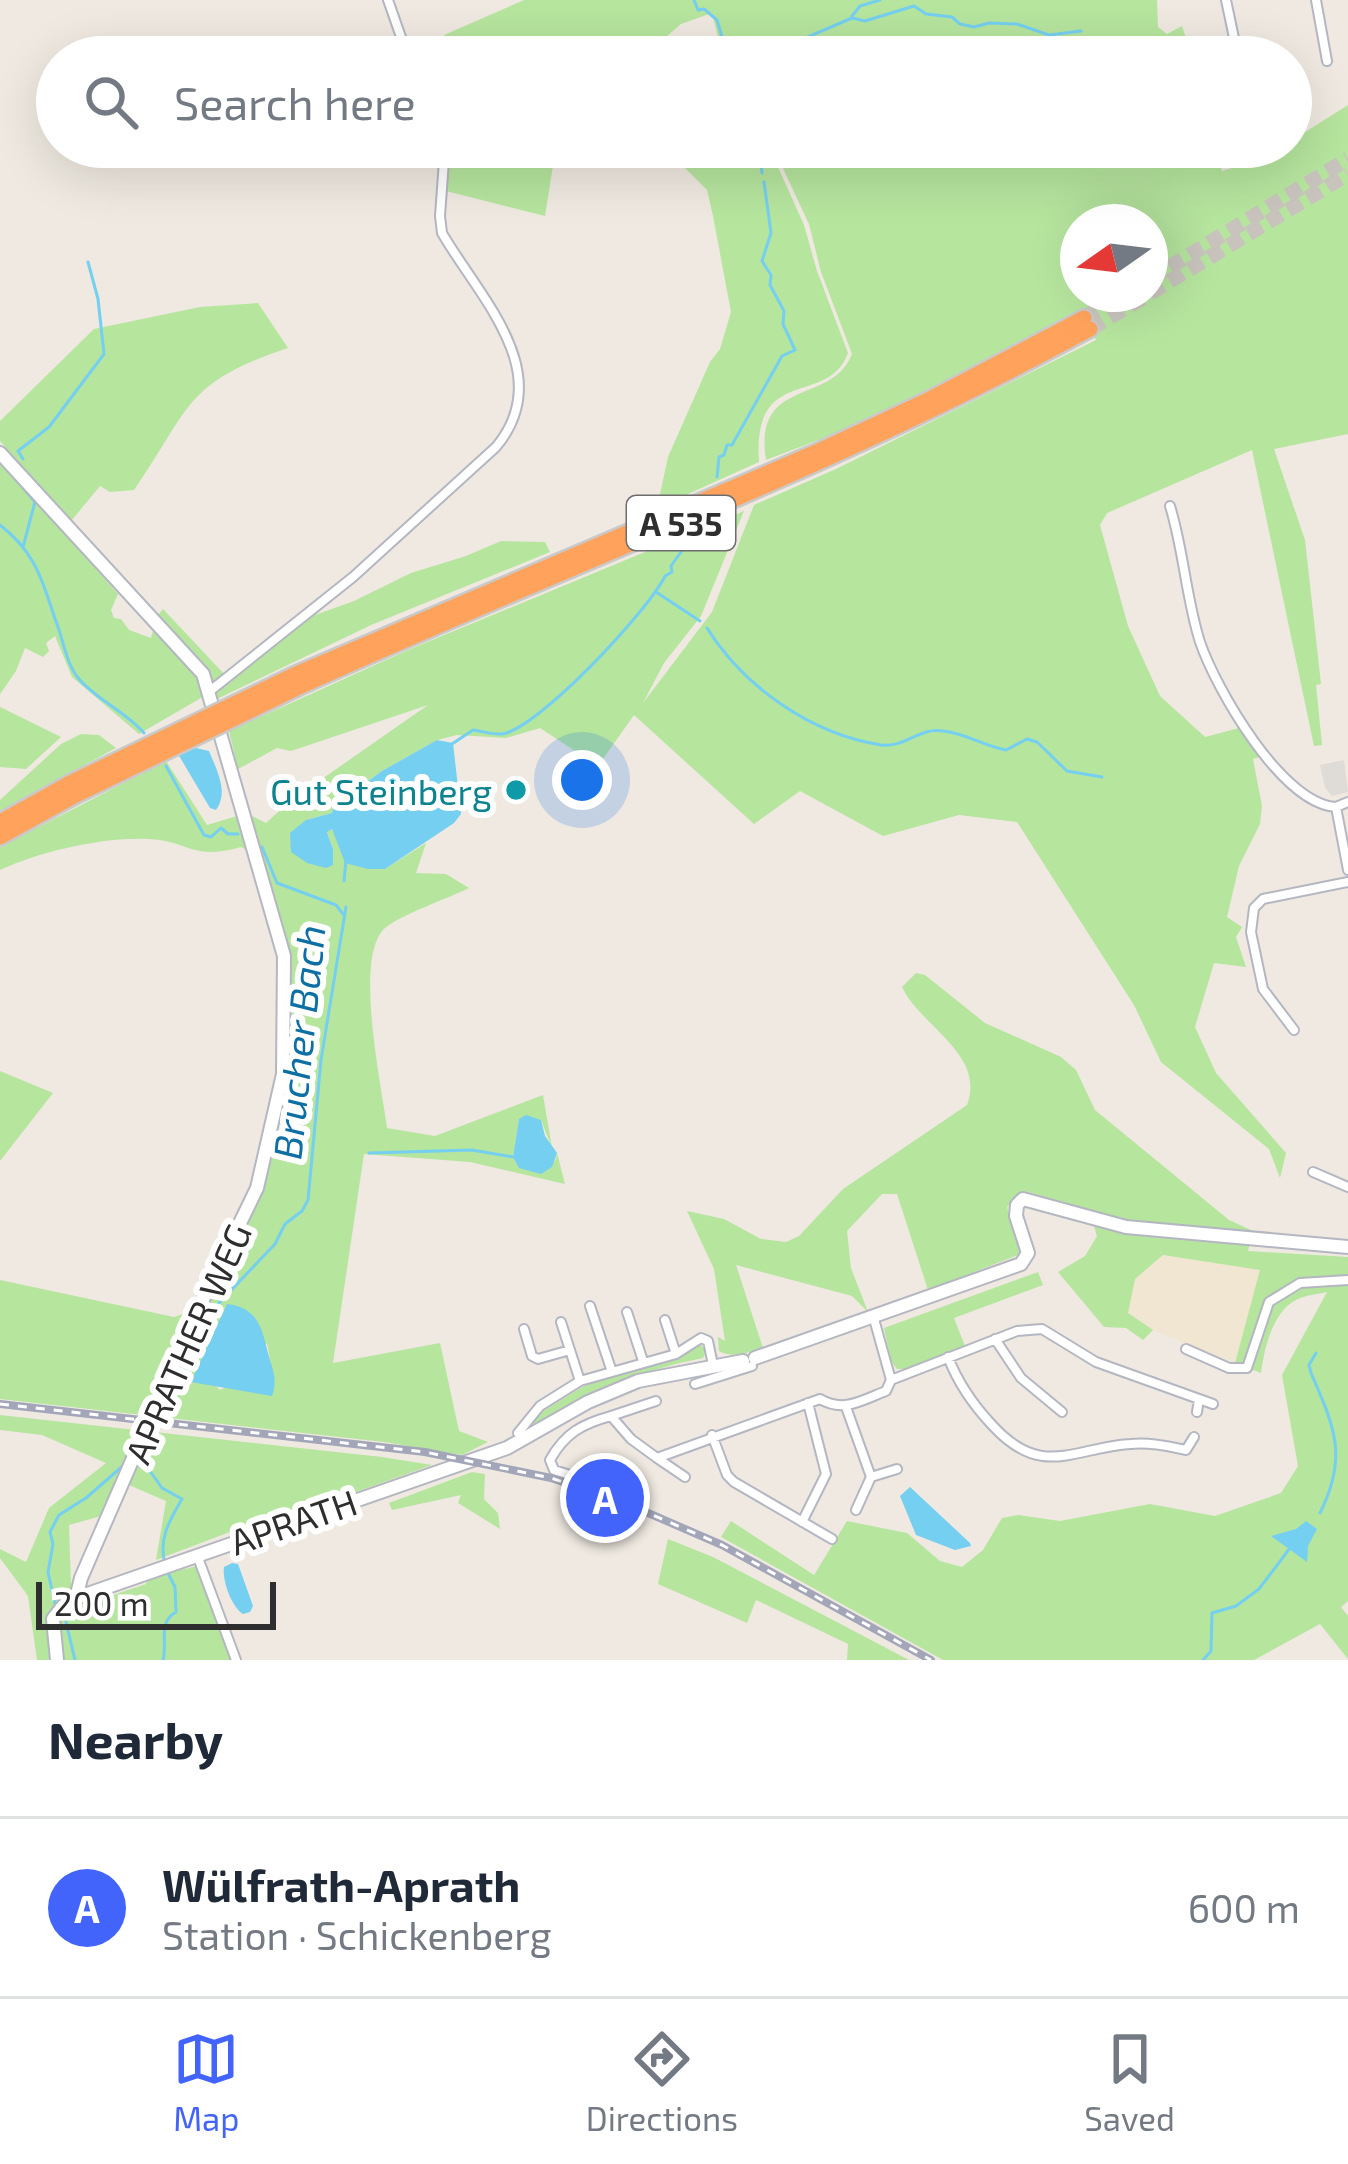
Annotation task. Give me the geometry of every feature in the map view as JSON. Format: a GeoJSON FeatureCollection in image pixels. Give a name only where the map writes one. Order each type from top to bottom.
{"type":"FeatureCollection","features":[{"type":"Feature","properties":{"kind":"highway","name":"A 535"},"geometry":{"type":"LineString","coordinates":[[0,822],[297,681],[935,411],[1087,324]]}},
{"type":"Feature","properties":{"kind":"highway","name":"A 535"},"geometry":{"type":"LineString","coordinates":[[0,837],[73,789]]}},
{"type":"Feature","properties":{"kind":"main road","name":"APRATHER WEG"},"geometry":{"type":"LineString","coordinates":[[0,453],[203,674],[284,956],[286,1038],[280,1092],[257,1188],[194,1318],[76,1598]]}},
{"type":"Feature","properties":{"kind":"main road","name":"APRATH"},"geometry":{"type":"LineString","coordinates":[[76,1598],[518,1443],[613,1390],[663,1374],[748,1364],[1021,1264],[1028,1253],[1016,1216],[1023,1199],[1154,1232],[1348,1247]]}},
{"type":"Feature","properties":{"kind":"main road"},"geometry":{"type":"LineString","coordinates":[[57,1660],[53,1619],[76,1598]]}},
{"type":"Feature","properties":{"kind":"street"},"geometry":{"type":"LineString","coordinates":[[388,0],[401,36]]}},
{"type":"Feature","properties":{"kind":"street"},"geometry":{"type":"LineString","coordinates":[[1226,0],[1234,36]]}},
{"type":"Feature","properties":{"kind":"street"},"geometry":{"type":"LineString","coordinates":[[1316,0],[1327,61]]}},
{"type":"Feature","properties":{"kind":"street"},"geometry":{"type":"LineString","coordinates":[[210,691],[398,538],[496,447],[508,430],[519,379],[517,359],[504,329],[442,233],[443,168]]}},
{"type":"Feature","properties":{"kind":"street"},"geometry":{"type":"LineString","coordinates":[[1170,506],[1183,550],[1194,621],[1217,681],[1280,771],[1312,801],[1336,807],[1348,802]]}},
{"type":"Feature","properties":{"kind":"street"},"geometry":{"type":"LineString","coordinates":[[1336,807],[1348,870]]}},
{"type":"Feature","properties":{"kind":"street"},"geometry":{"type":"LineString","coordinates":[[1294,1030],[1263,989],[1251,932],[1254,908],[1263,899],[1348,882]]}},
{"type":"Feature","properties":{"kind":"street"},"geometry":{"type":"LineString","coordinates":[[1313,1172],[1348,1187]]}},
{"type":"Feature","properties":{"kind":"street"},"geometry":{"type":"LineString","coordinates":[[1186,1349],[1228,1368],[1247,1368],[1269,1302],[1300,1283],[1348,1280]]}},
{"type":"Feature","properties":{"kind":"street"},"geometry":{"type":"LineString","coordinates":[[590,1306],[611,1369]]}},
{"type":"Feature","properties":{"kind":"street"},"geometry":{"type":"LineString","coordinates":[[627,1312],[643,1361]]}},
{"type":"Feature","properties":{"kind":"street"},"geometry":{"type":"LineString","coordinates":[[874,1319],[891,1380]]}},
{"type":"Feature","properties":{"kind":"street"},"geometry":{"type":"LineString","coordinates":[[664,1320],[676,1354]]}},
{"type":"Feature","properties":{"kind":"street"},"geometry":{"type":"LineString","coordinates":[[561,1322],[580,1381]]}},
{"type":"Feature","properties":{"kind":"street"},"geometry":{"type":"LineString","coordinates":[[524,1329],[532,1356],[538,1359],[570,1350]]}},
{"type":"Feature","properties":{"kind":"street"},"geometry":{"type":"LineString","coordinates":[[657,1457],[820,1399],[846,1407],[886,1390],[891,1380],[1017,1331],[1042,1329],[1096,1362],[1213,1404]]}},
{"type":"Feature","properties":{"kind":"street"},"geometry":{"type":"LineString","coordinates":[[518,1433],[540,1406],[580,1381],[676,1354],[701,1338],[708,1341],[713,1367]]}},
{"type":"Feature","properties":{"kind":"street"},"geometry":{"type":"LineString","coordinates":[[995,1339],[1022,1378],[1062,1412]]}},
{"type":"Feature","properties":{"kind":"street"},"geometry":{"type":"LineString","coordinates":[[948,1357],[977,1408],[1001,1435],[1030,1454],[1061,1458],[1126,1444],[1186,1450],[1194,1438]]}},
{"type":"Feature","properties":{"kind":"street"},"geometry":{"type":"LineString","coordinates":[[695,1384],[748,1364]]}},
{"type":"Feature","properties":{"kind":"street"},"geometry":{"type":"LineString","coordinates":[[1197,1412],[1199,1399]]}},
{"type":"Feature","properties":{"kind":"street"},"geometry":{"type":"LineString","coordinates":[[573,1476],[552,1468],[552,1455],[569,1433],[656,1401]]}},
{"type":"Feature","properties":{"kind":"street"},"geometry":{"type":"LineString","coordinates":[[802,1522],[826,1474],[808,1403]]}},
{"type":"Feature","properties":{"kind":"street"},"geometry":{"type":"LineString","coordinates":[[846,1407],[871,1477],[856,1510]]}},
{"type":"Feature","properties":{"kind":"street"},"geometry":{"type":"LineString","coordinates":[[611,1416],[631,1439],[685,1477]]}},
{"type":"Feature","properties":{"kind":"street"},"geometry":{"type":"LineString","coordinates":[[712,1436],[734,1482],[832,1539]]}},
{"type":"Feature","properties":{"kind":"street"},"geometry":{"type":"LineString","coordinates":[[871,1477],[897,1469]]}},
{"type":"Feature","properties":{"kind":"street"},"geometry":{"type":"LineString","coordinates":[[197,1555],[236,1660]]}},
{"type":"Feature","properties":{"kind":"shaded area"},"geometry":{"type":"Polygon","coordinates":[[[1344,760],[1348,792],[1332,796],[1325,788],[1320,765],[1344,760]]]}},
{"type":"Feature","properties":{"kind":"shaded area"},"geometry":{"type":"Polygon","coordinates":[[[1164,1255],[1261,1270],[1235,1363],[1153,1330],[1127,1313],[1135,1279],[1164,1255]]]}},
{"type":"Feature","properties":{"kind":"green space"},"geometry":{"type":"Polygon","coordinates":[[[524,0],[1157,0],[1158,27],[1167,34],[1182,26],[1185,36],[718,36],[712,13],[681,24],[667,36],[444,35],[524,0]]]}},
{"type":"Feature","properties":{"kind":"green space"},"geometry":{"type":"Polygon","coordinates":[[[1348,105],[1348,434],[1274,449],[1305,540],[1321,684],[1316,685],[1322,745],[1314,746],[1252,450],[1107,513],[1100,525],[1128,626],[1160,696],[1205,737],[1239,728],[1260,757],[1253,759],[1262,806],[1260,824],[1239,866],[1227,917],[1242,927],[1236,937],[1246,967],[1214,963],[1195,1027],[1216,1073],[1286,1153],[1280,1178],[1269,1149],[1161,1062],[1134,1005],[1017,822],[959,815],[883,836],[800,791],[754,824],[634,715],[598,766],[540,728],[506,738],[457,735],[437,740],[382,771],[333,807],[332,813],[306,820],[333,849],[327,831],[332,829],[342,848],[385,869],[426,843],[416,873],[446,874],[469,888],[392,923],[376,943],[370,993],[387,1128],[435,1136],[543,1095],[552,1148],[541,1120],[519,1120],[513,1158],[555,1161],[557,1153],[565,1184],[470,1162],[364,1154],[333,1363],[440,1343],[459,1431],[488,1442],[462,1455],[0,1399],[0,1280],[174,1317],[196,1303],[235,1247],[269,1170],[280,1128],[291,1042],[289,958],[252,816],[266,823],[428,705],[291,751],[277,748],[238,769],[229,731],[408,650],[744,511],[701,616],[664,663],[643,703],[712,612],[754,505],[1096,340],[1084,314],[847,429],[766,460],[765,433],[771,415],[782,403],[828,381],[852,354],[821,272],[809,224],[783,168],[1312,168],[1312,128],[1348,105]],[[267,1343],[215,1385],[220,1390],[271,1365],[267,1343]]]}},
{"type":"Feature","properties":{"kind":"green space"},"geometry":{"type":"Polygon","coordinates":[[[448,168],[553,168],[545,216],[446,191],[448,168]]]}},
{"type":"Feature","properties":{"kind":"green space"},"geometry":{"type":"Polygon","coordinates":[[[685,168],[778,168],[804,225],[848,353],[825,379],[793,391],[767,411],[760,431],[759,462],[657,508],[668,457],[720,349],[731,312],[707,190],[685,168]]]}},
{"type":"Feature","properties":{"kind":"green space"},"geometry":{"type":"Polygon","coordinates":[[[258,303],[288,348],[228,373],[208,387],[180,418],[134,490],[110,492],[100,486],[71,521],[0,441],[0,421],[94,329],[200,307],[258,303]]]}},
{"type":"Feature","properties":{"kind":"green space"},"geometry":{"type":"Polygon","coordinates":[[[0,459],[118,594],[111,610],[114,618],[151,638],[163,609],[225,675],[304,619],[411,573],[501,541],[545,542],[550,552],[371,625],[217,699],[206,695],[139,734],[72,677],[55,636],[46,643],[49,651],[43,657],[25,648],[0,694],[0,459]]]}},
{"type":"Feature","properties":{"kind":"green space"},"geometry":{"type":"Polygon","coordinates":[[[0,707],[61,737],[26,769],[0,767],[0,707]]]}},
{"type":"Feature","properties":{"kind":"green space"},"geometry":{"type":"Polygon","coordinates":[[[81,734],[99,735],[116,748],[0,811],[0,800],[61,744],[81,734]]]}},
{"type":"Feature","properties":{"kind":"green space"},"geometry":{"type":"Polygon","coordinates":[[[166,761],[207,825],[237,816],[247,850],[211,852],[163,840],[112,840],[53,851],[0,870],[0,847],[166,761]]]}},
{"type":"Feature","properties":{"kind":"green space"},"geometry":{"type":"Polygon","coordinates":[[[916,973],[925,975],[985,1023],[1061,1057],[1076,1070],[1095,1110],[1229,1220],[1253,1231],[1248,1251],[1348,1257],[1348,1601],[1341,1607],[1348,1616],[1348,1659],[1320,1624],[1254,1660],[943,1660],[721,1537],[731,1521],[814,1575],[847,1521],[907,1533],[940,1561],[962,1567],[983,1550],[1002,1518],[1018,1515],[1060,1521],[1150,1504],[1215,1516],[1281,1493],[1298,1466],[1282,1375],[1327,1292],[1300,1298],[1281,1313],[1267,1342],[1261,1373],[1235,1363],[1260,1270],[1163,1255],[1135,1279],[1128,1313],[1153,1330],[1143,1340],[1126,1328],[1104,1327],[1058,1272],[1085,1256],[1097,1236],[1089,1210],[1025,1191],[1007,1207],[1018,1255],[928,1290],[897,1194],[882,1194],[847,1231],[851,1268],[868,1312],[852,1296],[736,1265],[763,1348],[735,1355],[719,1351],[718,1337],[725,1341],[714,1269],[687,1211],[724,1219],[761,1239],[786,1242],[799,1236],[843,1189],[967,1105],[968,1071],[960,1056],[902,987],[916,973]]]}},
{"type":"Feature","properties":{"kind":"green space"},"geometry":{"type":"Polygon","coordinates":[[[0,1071],[53,1093],[0,1161],[0,1071]]]}},
{"type":"Feature","properties":{"kind":"green space"},"geometry":{"type":"Polygon","coordinates":[[[1038,1272],[1043,1285],[954,1318],[965,1346],[905,1369],[897,1369],[891,1361],[884,1328],[1038,1272]]]}},
{"type":"Feature","properties":{"kind":"green space"},"geometry":{"type":"Polygon","coordinates":[[[700,1343],[706,1352],[703,1358],[615,1385],[533,1428],[535,1416],[582,1387],[669,1362],[700,1343]]]}},
{"type":"Feature","properties":{"kind":"green space"},"geometry":{"type":"Polygon","coordinates":[[[0,1415],[432,1465],[288,1516],[285,1511],[156,1560],[166,1501],[129,1485],[101,1516],[69,1525],[72,1615],[83,1605],[146,1584],[147,1578],[197,1566],[234,1660],[37,1660],[28,1596],[0,1558],[0,1549],[26,1562],[49,1508],[106,1463],[42,1435],[0,1430],[0,1415]]]}},
{"type":"Feature","properties":{"kind":"green space"},"geometry":{"type":"Polygon","coordinates":[[[472,1472],[485,1474],[484,1499],[498,1513],[500,1529],[458,1503],[461,1495],[392,1510],[389,1503],[472,1472]]]}},
{"type":"Feature","properties":{"kind":"green space"},"geometry":{"type":"Polygon","coordinates":[[[668,1539],[713,1557],[909,1660],[847,1660],[848,1644],[756,1600],[747,1623],[658,1584],[668,1539]]]}},
{"type":"Feature","properties":{"kind":"water"},"geometry":{"type":"Polygon","coordinates":[[[437,740],[453,743],[461,814],[454,823],[385,869],[345,863],[332,829],[327,832],[333,865],[307,863],[291,852],[290,833],[306,820],[332,813],[333,807],[382,771],[437,740]]]}},
{"type":"Feature","properties":{"kind":"water"},"geometry":{"type":"Polygon","coordinates":[[[196,748],[209,751],[218,774],[222,796],[216,810],[210,808],[178,754],[196,748]]]}},
{"type":"Feature","properties":{"kind":"water"},"geometry":{"type":"Polygon","coordinates":[[[526,1115],[541,1120],[557,1153],[552,1167],[541,1174],[519,1168],[513,1157],[519,1119],[526,1115]]]}},
{"type":"Feature","properties":{"kind":"water"},"geometry":{"type":"Polygon","coordinates":[[[227,1304],[247,1310],[258,1323],[274,1373],[272,1396],[191,1382],[227,1304]]]}},
{"type":"Feature","properties":{"kind":"water"},"geometry":{"type":"Polygon","coordinates":[[[910,1487],[971,1546],[955,1550],[916,1535],[900,1496],[910,1487]]]}},
{"type":"Feature","properties":{"kind":"water"},"geometry":{"type":"Polygon","coordinates":[[[1306,1521],[1317,1529],[1308,1546],[1307,1562],[1271,1536],[1306,1521]]]}},
{"type":"Feature","properties":{"kind":"water"},"geometry":{"type":"Polygon","coordinates":[[[238,1564],[253,1606],[250,1612],[243,1614],[228,1592],[224,1567],[238,1564]]]}},
{"type":"Feature","properties":{"kind":"waterway"},"geometry":{"type":"LineString","coordinates":[[694,0],[698,10],[704,9],[717,20],[722,36]]}},
{"type":"Feature","properties":{"kind":"waterway"},"geometry":{"type":"LineString","coordinates":[[852,16],[860,6],[880,0]]}},
{"type":"Feature","properties":{"kind":"waterway"},"geometry":{"type":"LineString","coordinates":[[810,36],[852,18],[865,21],[914,6],[974,27],[1017,24],[1049,35],[1081,31]]}},
{"type":"Feature","properties":{"kind":"waterway"},"geometry":{"type":"LineString","coordinates":[[761,168],[762,173]]}},
{"type":"Feature","properties":{"kind":"waterway"},"geometry":{"type":"LineString","coordinates":[[717,477],[719,457],[732,445],[782,356],[795,350],[762,261],[771,233],[764,182]]}},
{"type":"Feature","properties":{"kind":"waterway"},"geometry":{"type":"LineString","coordinates":[[23,459],[18,451],[49,427],[104,354],[88,262]]}},
{"type":"Feature","properties":{"kind":"waterway"},"geometry":{"type":"LineString","coordinates":[[20,484],[35,502],[23,547]]}},
{"type":"Feature","properties":{"kind":"waterway","name":"Brucher Bach"},"geometry":{"type":"LineString","coordinates":[[0,525],[38,572],[75,673],[144,733]]}},
{"type":"Feature","properties":{"kind":"waterway"},"geometry":{"type":"LineString","coordinates":[[452,744],[473,730],[502,734],[519,727],[565,691],[638,614],[672,572],[671,566],[691,538]]}},
{"type":"Feature","properties":{"kind":"waterway"},"geometry":{"type":"LineString","coordinates":[[656,592],[700,621]]}},
{"type":"Feature","properties":{"kind":"waterway"},"geometry":{"type":"LineString","coordinates":[[707,628],[760,688],[829,730],[881,745],[934,731],[1006,750],[1027,739],[1037,742],[1067,771],[1102,777]]}},
{"type":"Feature","properties":{"kind":"waterway","name":"Brucher Bach"},"geometry":{"type":"LineString","coordinates":[[166,766],[204,835],[211,837],[221,828],[238,834]]}},
{"type":"Feature","properties":{"kind":"waterway","name":"Brucher Bach"},"geometry":{"type":"LineString","coordinates":[[262,847],[277,883],[336,905],[343,914]]}},
{"type":"Feature","properties":{"kind":"waterway"},"geometry":{"type":"LineString","coordinates":[[344,881],[346,860]]}},
{"type":"Feature","properties":{"kind":"waterway","name":"Brucher Bach"},"geometry":{"type":"LineString","coordinates":[[176,1387],[218,1304],[275,1244],[285,1224],[308,1200],[321,1060],[346,907]]}},
{"type":"Feature","properties":{"kind":"waterway"},"geometry":{"type":"LineString","coordinates":[[369,1153],[472,1150],[513,1157]]}},
{"type":"Feature","properties":{"kind":"waterway"},"geometry":{"type":"LineString","coordinates":[[1316,1353],[1309,1365],[1332,1427],[1336,1459],[1320,1513]]}},
{"type":"Feature","properties":{"kind":"waterway"},"geometry":{"type":"LineString","coordinates":[[55,1604],[48,1572],[50,1532],[59,1515],[125,1464]]}},
{"type":"Feature","properties":{"kind":"waterway","name":"Brucher Bach"},"geometry":{"type":"LineString","coordinates":[[145,1464],[162,1488],[182,1499],[164,1538],[165,1564]]}},
{"type":"Feature","properties":{"kind":"waterway"},"geometry":{"type":"LineString","coordinates":[[1203,1660],[1211,1651],[1212,1613],[1236,1606],[1259,1589],[1290,1548]]}},
{"type":"Feature","properties":{"kind":"waterway","name":"Brucher Bach"},"geometry":{"type":"LineString","coordinates":[[163,1660],[165,1627],[176,1612],[175,1587],[168,1573]]}},
{"type":"Feature","properties":{"kind":"waterway"},"geometry":{"type":"LineString","coordinates":[[66,1622],[75,1660]]}},
{"type":"Feature","properties":{"kind":"tunnel"},"geometry":{"type":"LineString","coordinates":[[1168,268],[1348,159]]}},
{"type":"Feature","properties":{"kind":"tunnel"},"geometry":{"type":"LineString","coordinates":[[1168,282],[1348,174]]}},
{"type":"Feature","properties":{"kind":"tunnel"},"geometry":{"type":"LineString","coordinates":[[1084,318],[1094,312]]}},
{"type":"Feature","properties":{"kind":"tunnel"},"geometry":{"type":"LineString","coordinates":[[1090,329],[1119,312]]}},
{"type":"Feature","properties":{"kind":"railway"},"geometry":{"type":"LineString","coordinates":[[0,1404],[425,1452],[551,1478],[625,1503],[722,1545],[931,1660]]}},
{"type":"Feature","properties":{"kind":"place","name":"Gut Steinberg"},"geometry":{"type":"Point","coordinates":[516,790]}},
{"type":"Feature","properties":{"kind":"place","name":"Wülfrath-Aprath"},"geometry":{"type":"Point","coordinates":[605,1498]}}]}
